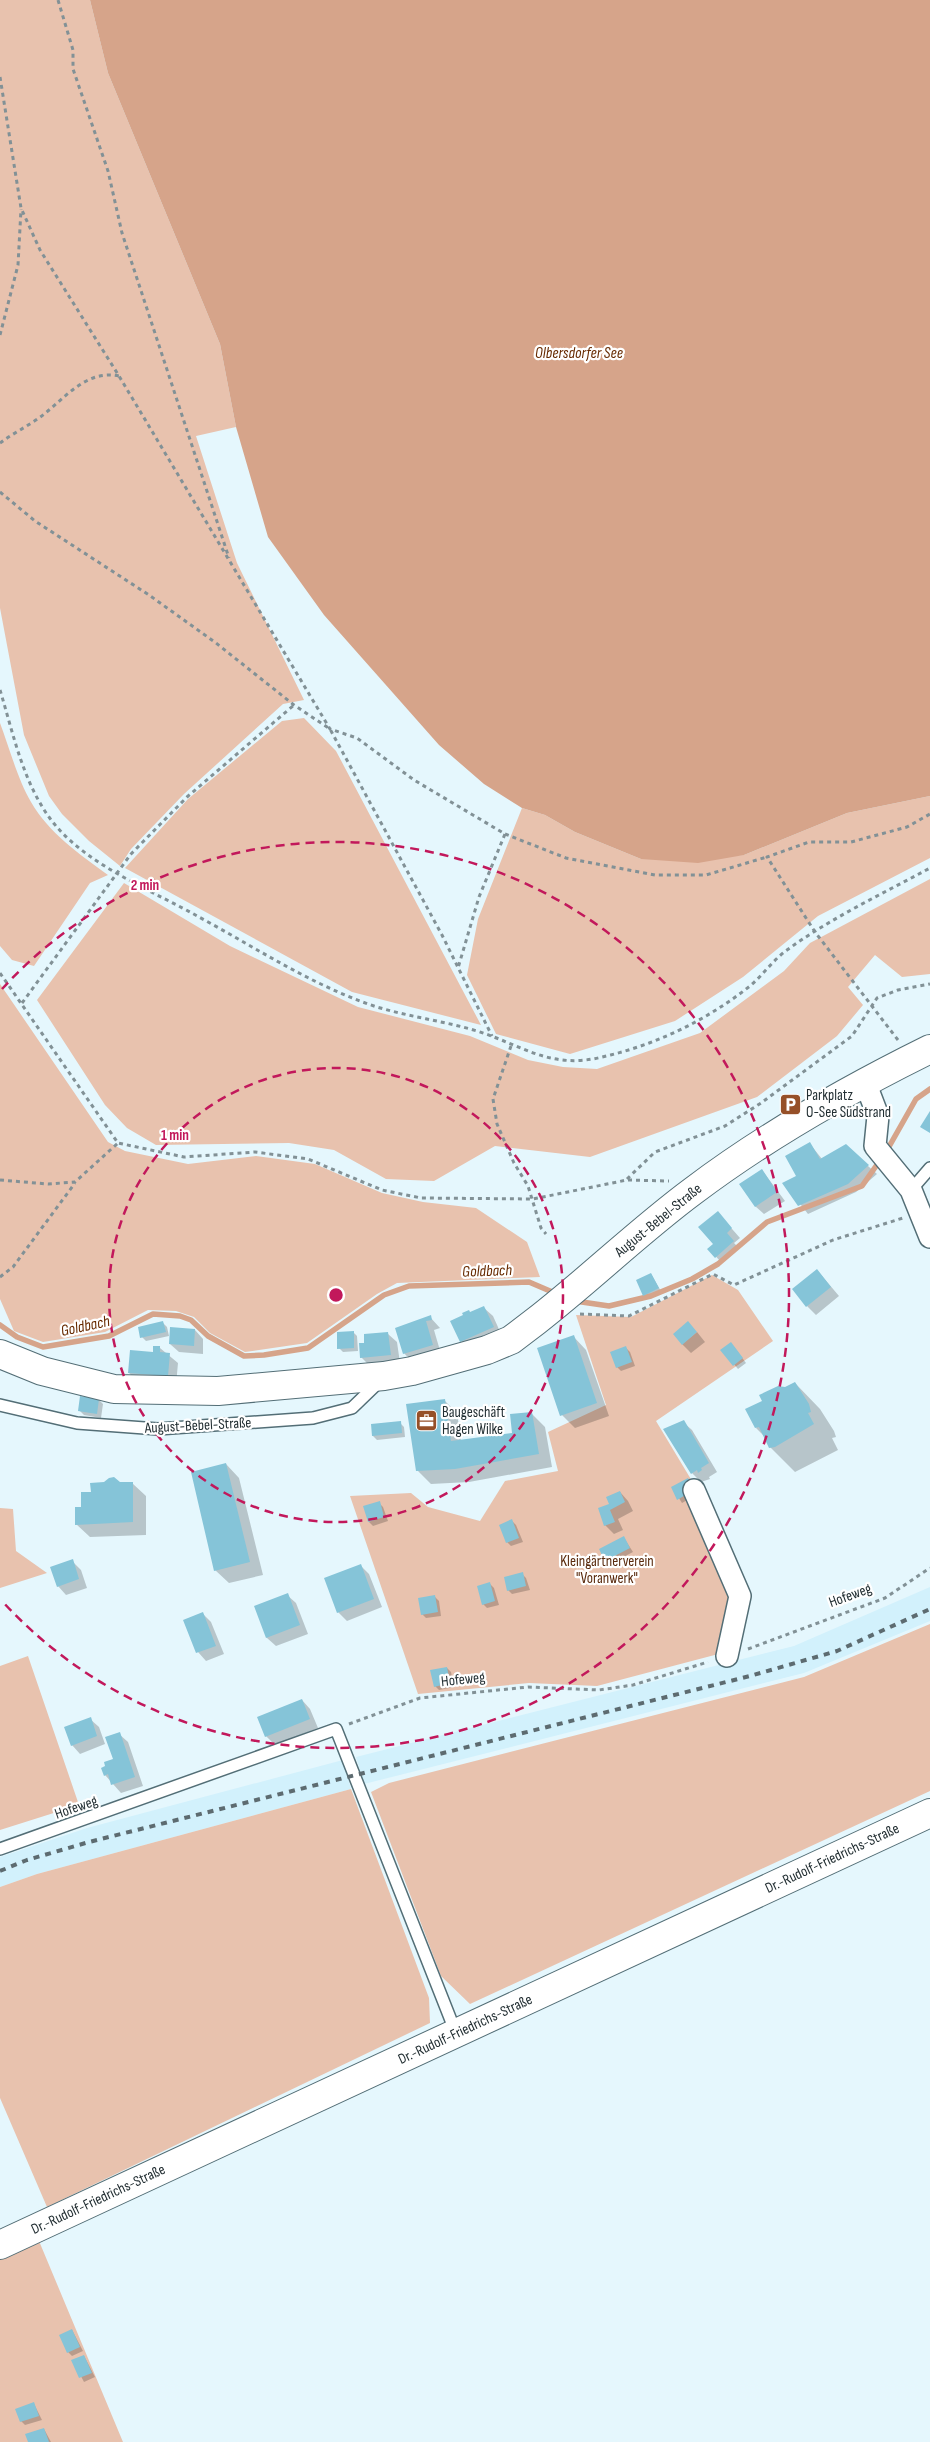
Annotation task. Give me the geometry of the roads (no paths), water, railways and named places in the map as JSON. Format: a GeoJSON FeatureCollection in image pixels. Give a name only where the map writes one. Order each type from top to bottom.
{"type":"FeatureCollection","features":[{"type":"Feature","properties":{"kind":"main road","name":"August-Bebel-Straße"},"geometry":{"type":"LineString","coordinates":[[0,1354],[42,1371],[114,1389],[218,1391],[384,1376],[487,1350],[510,1340],[563,1300],[694,1190],[797,1120],[921,1053]]}},
{"type":"Feature","properties":{"kind":"main road","name":"Dr.-Rudolf-Friedrichs-Straße"},"geometry":{"type":"LineString","coordinates":[[0,2245],[930,1813]]}},
{"type":"Feature","properties":{"kind":"street"},"geometry":{"type":"LineString","coordinates":[[865,1082],[878,1116],[875,1146],[911,1190],[930,1237]]}},
{"type":"Feature","properties":{"kind":"street"},"geometry":{"type":"LineString","coordinates":[[694,1490],[740,1596],[727,1656]]}},
{"type":"Feature","properties":{"kind":"lane"},"geometry":{"type":"LineString","coordinates":[[911,1190],[930,1168]]}},
{"type":"Feature","properties":{"kind":"lane","name":"August-Bebel-Straße"},"geometry":{"type":"LineString","coordinates":[[0,1405],[77,1423],[158,1429],[313,1418],[352,1408],[384,1376]]}},
{"type":"Feature","properties":{"kind":"lane","name":"Hofeweg"},"geometry":{"type":"LineString","coordinates":[[0,1849],[336,1729],[456,2033]]}},
{"type":"Feature","properties":{"kind":"water","name":"Olbersdorfer See"},"geometry":{"type":"Polygon","coordinates":[[[90,0],[930,0],[930,796],[847,813],[744,855],[698,863],[641,859],[575,832],[545,815],[522,808],[484,784],[439,745],[324,615],[268,537],[236,427],[220,344],[108,73],[90,0]]]}},
{"type":"Feature","properties":{"kind":"waterway","name":"Goldbach"},"geometry":{"type":"LineString","coordinates":[[886,1152],[916,1099],[930,1089]]}},
{"type":"Feature","properties":{"kind":"waterway","name":"Goldbach"},"geometry":{"type":"LineString","coordinates":[[575,1301],[609,1306],[651,1296],[692,1279],[718,1264],[767,1222],[862,1186],[881,1159]]}},
{"type":"Feature","properties":{"kind":"waterway","name":"Goldbach"},"geometry":{"type":"LineString","coordinates":[[0,1325],[17,1337],[43,1347],[109,1336],[153,1314],[180,1316],[191,1320],[208,1336],[244,1356],[264,1355],[308,1348],[384,1295],[409,1286],[529,1282],[557,1294]]}},
{"type":"Feature","properties":{"kind":"railway"},"geometry":{"type":"LineString","coordinates":[[0,1871],[27,1860],[89,1842],[750,1676],[837,1651],[930,1609]]}},
{"type":"Feature","properties":{"kind":"place","name":"Parkplatz O-See Südstrand"},"geometry":{"type":"Point","coordinates":[790,1104]}},
{"type":"Feature","properties":{"kind":"place","name":"Baugeschäft Hagen Wilke"},"geometry":{"type":"Point","coordinates":[426,1421]}},
{"type":"Feature","properties":{"kind":"park label","name":"Kleingärtnerverein \"Voranwerk\""},"geometry":{"type":"Point","coordinates":[607,1570]}}]}
